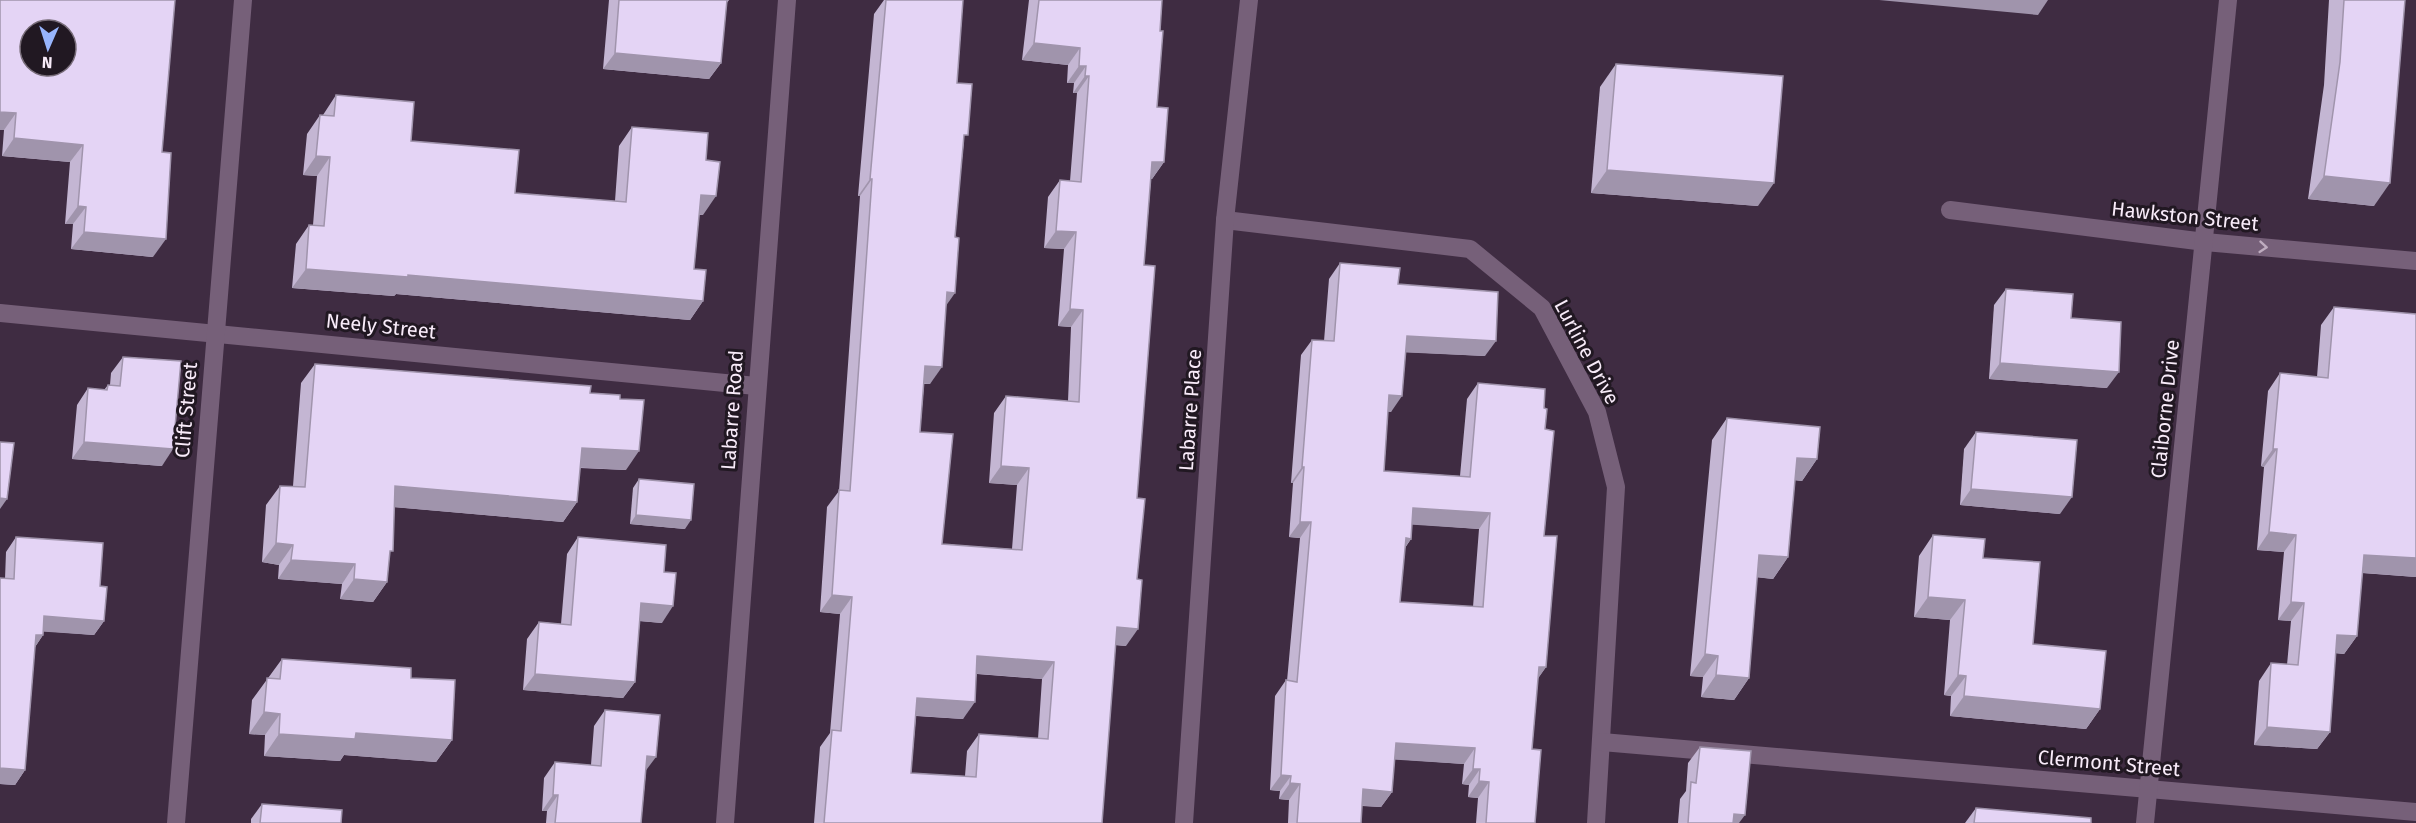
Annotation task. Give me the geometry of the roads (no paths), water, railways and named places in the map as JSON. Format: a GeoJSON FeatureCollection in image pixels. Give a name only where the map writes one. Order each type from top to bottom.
{"type":"FeatureCollection","features":[{"type":"Feature","properties":{"kind":"street","name":"Clift Street"},"geometry":{"type":"LineString","coordinates":[[176,823],[243,0]]}},
{"type":"Feature","properties":{"kind":"street","name":"Labarre Road"},"geometry":{"type":"LineString","coordinates":[[725,823],[756,386],[787,0]]}},
{"type":"Feature","properties":{"kind":"street","name":"Labarre Place"},"geometry":{"type":"LineString","coordinates":[[1184,823],[1225,220],[1249,0]]}},
{"type":"Feature","properties":{"kind":"street","name":"Claiborne Drive"},"geometry":{"type":"LineString","coordinates":[[2145,823],[2228,0]]}},
{"type":"Feature","properties":{"kind":"street","name":"Hawkston Street"},"geometry":{"type":"LineString","coordinates":[[1950,210],[2205,242],[2416,261]]}},
{"type":"Feature","properties":{"kind":"street","name":"Lurline Drive"},"geometry":{"type":"LineString","coordinates":[[1225,220],[1470,249],[1542,308],[1596,412],[1616,487],[1596,823]]}},
{"type":"Feature","properties":{"kind":"street","name":"Neely Street"},"geometry":{"type":"LineString","coordinates":[[0,313],[756,386]]}},
{"type":"Feature","properties":{"kind":"street","name":"Clermont Street"},"geometry":{"type":"LineString","coordinates":[[1602,742],[2416,812]]}}]}
